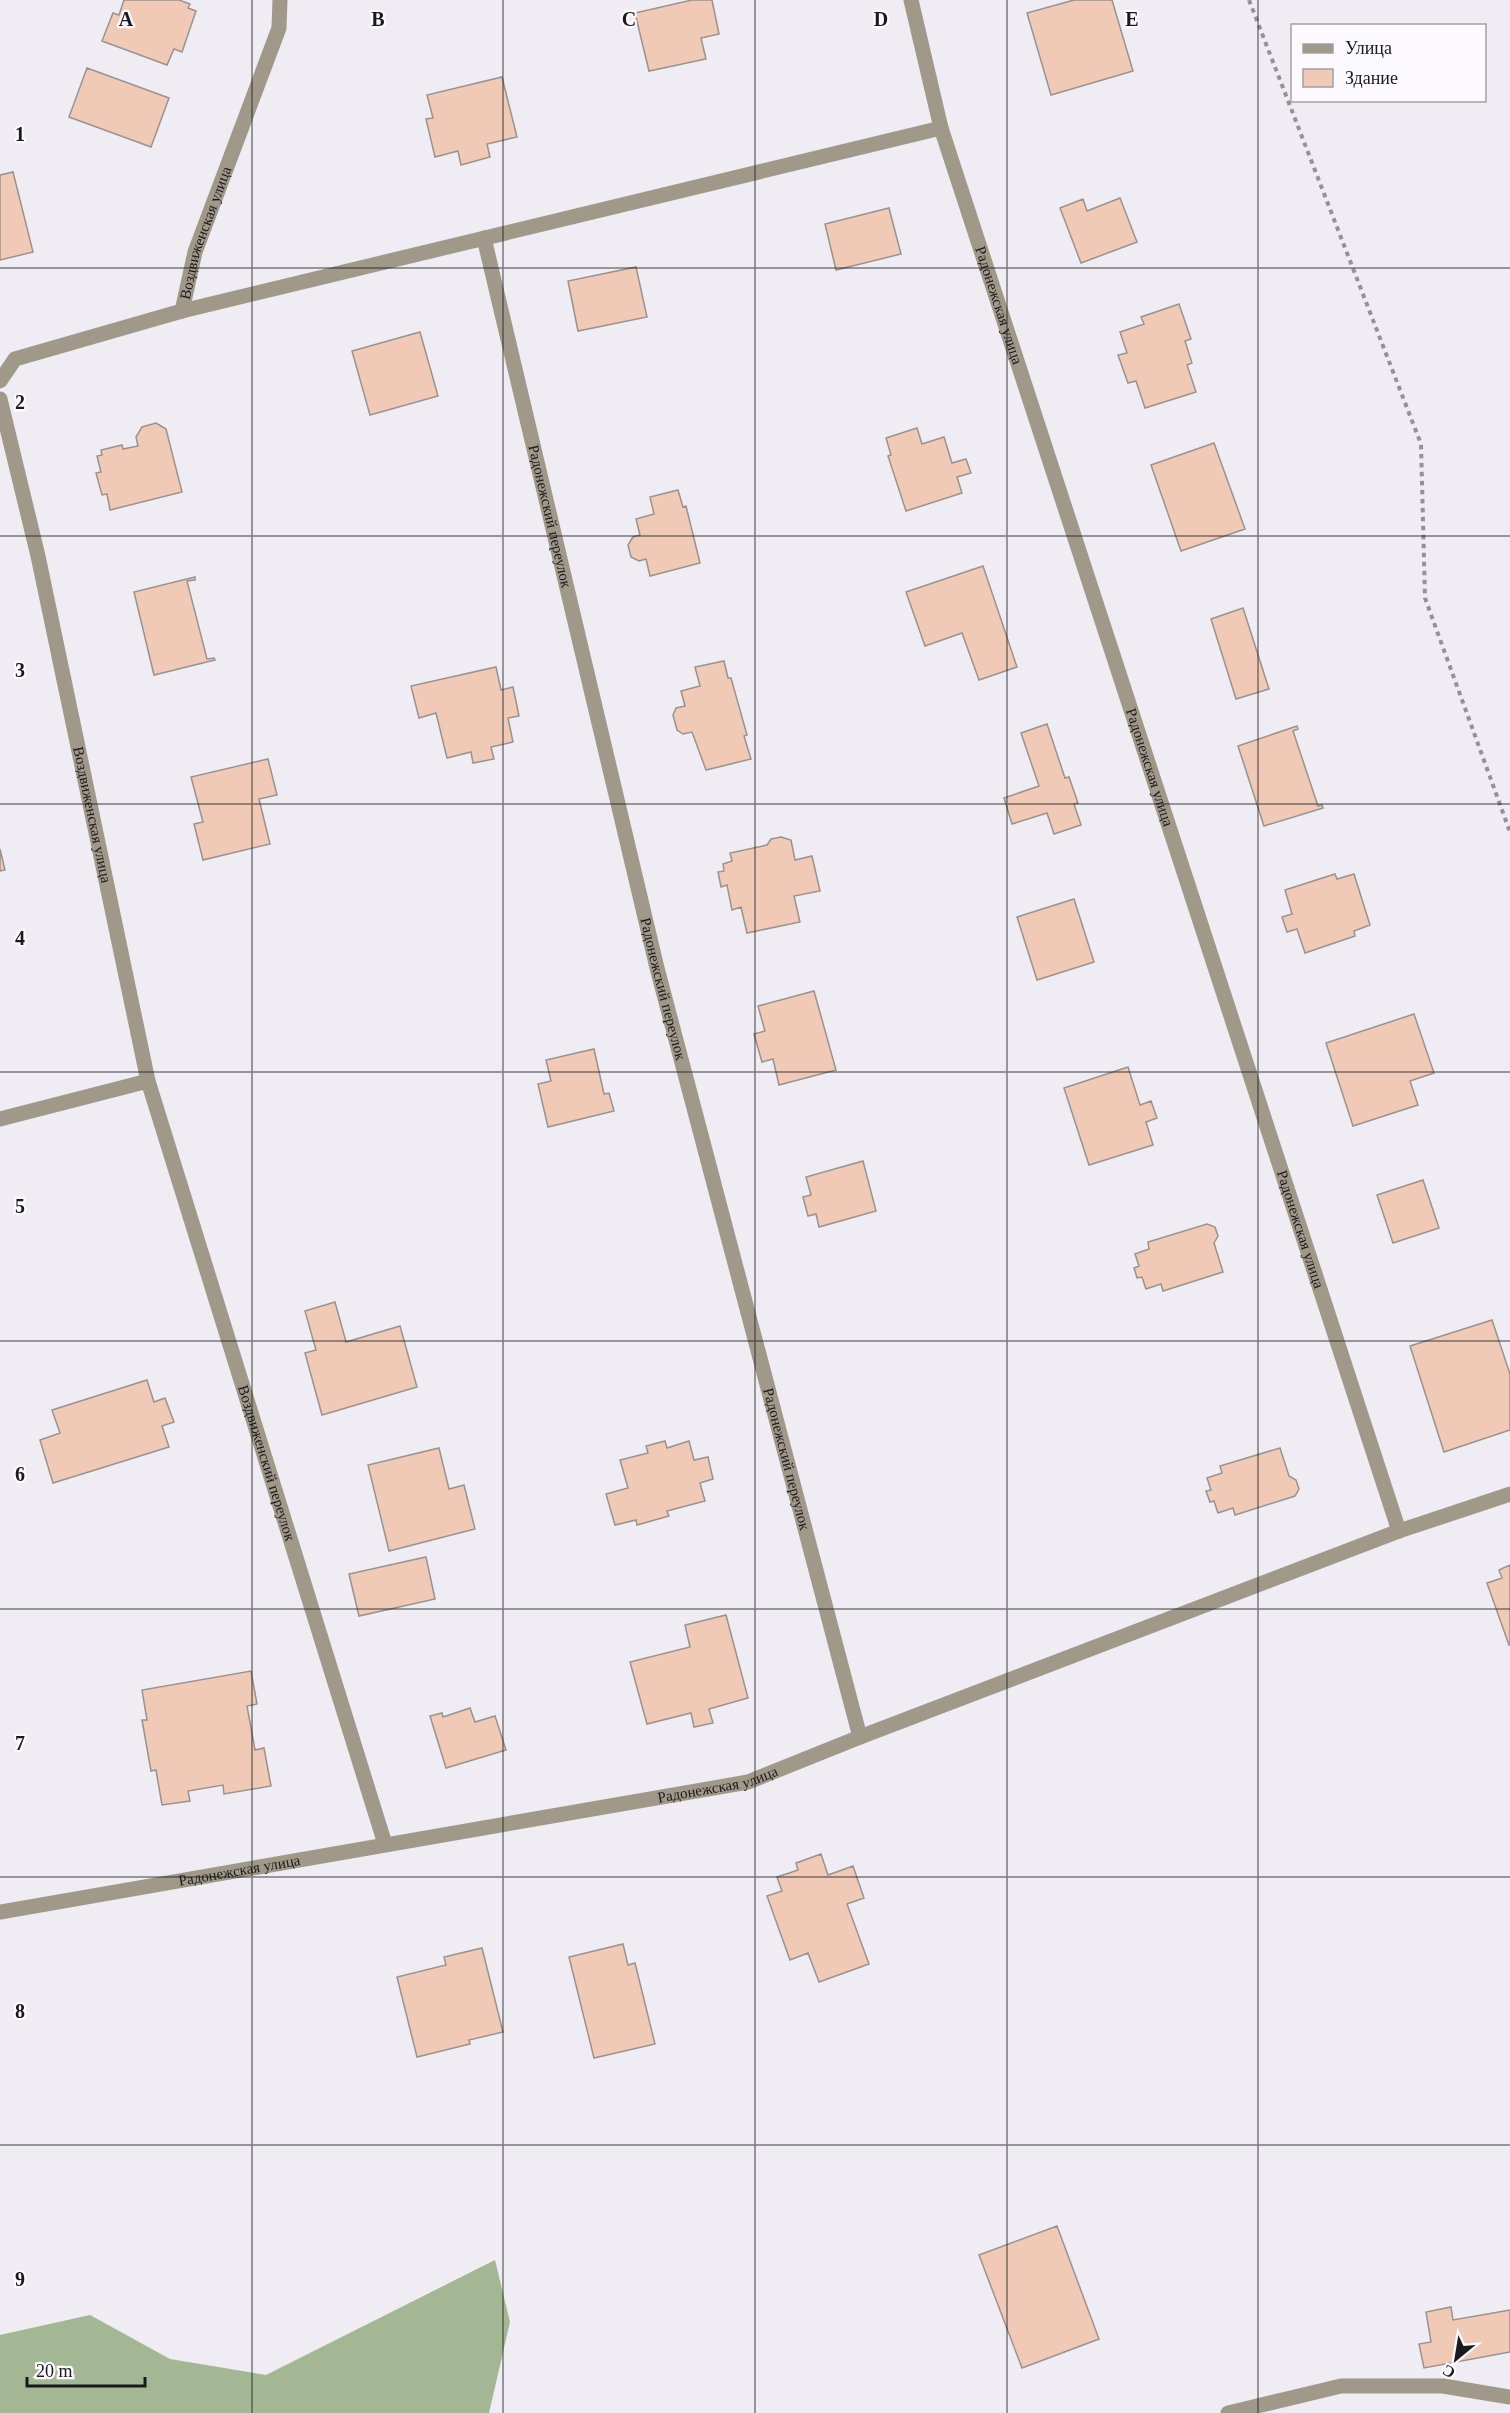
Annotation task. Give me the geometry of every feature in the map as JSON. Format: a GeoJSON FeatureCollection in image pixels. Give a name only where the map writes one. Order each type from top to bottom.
{"type":"FeatureCollection","features":[{"type":"Feature","properties":{"kind":"street","name":"Воздвиженская улица"},"geometry":{"type":"LineString","coordinates":[[0,381],[15,359],[182,311],[195,252],[279,28],[280,0]]}},
{"type":"Feature","properties":{"kind":"street","name":"Радонежская улица"},"geometry":{"type":"LineString","coordinates":[[911,0],[941,128],[1399,1531]]}},
{"type":"Feature","properties":{"kind":"street"},"geometry":{"type":"LineString","coordinates":[[182,311],[941,128]]}},
{"type":"Feature","properties":{"kind":"street","name":"Радонежский переулок"},"geometry":{"type":"LineString","coordinates":[[484,238],[657,968],[860,1737]]}},
{"type":"Feature","properties":{"kind":"street","name":"Воздвиженская улица"},"geometry":{"type":"LineString","coordinates":[[0,399],[38,556],[148,1081]]}},
{"type":"Feature","properties":{"kind":"street"},"geometry":{"type":"LineString","coordinates":[[0,1119],[148,1081]]}},
{"type":"Feature","properties":{"kind":"street","name":"Воздвиженский переулок"},"geometry":{"type":"LineString","coordinates":[[148,1081],[386,1844]]}},
{"type":"Feature","properties":{"kind":"street","name":"Радонежская улица"},"geometry":{"type":"LineString","coordinates":[[0,1912],[748,1782],[1399,1531],[1510,1494]]}},
{"type":"Feature","properties":{"kind":"street"},"geometry":{"type":"LineString","coordinates":[[1228,2413],[1341,2386],[1443,2386],[1510,2397]]}},
{"type":"Feature","properties":{"kind":"path"},"geometry":{"type":"LineString","coordinates":[[1249,0],[1421,444],[1425,598],[1510,832]]}},
{"type":"Feature","properties":{"kind":"green space"},"geometry":{"type":"Polygon","coordinates":[[[495,2260],[510,2322],[489,2413],[0,2413],[0,2335],[90,2315],[170,2359],[266,2375],[495,2260]]]}},
{"type":"Feature","properties":{"kind":"building"},"geometry":{"type":"Polygon","coordinates":[[[124,0],[179,0],[190,4],[188,8],[196,11],[182,52],[174,49],[167,65],[102,41],[113,13],[119,15],[124,0]]]}},
{"type":"Feature","properties":{"kind":"building"},"geometry":{"type":"Polygon","coordinates":[[[692,0],[712,0],[719,34],[701,38],[706,59],[649,71],[635,13],[692,0]]]}},
{"type":"Feature","properties":{"kind":"building"},"geometry":{"type":"Polygon","coordinates":[[[1074,0],[1112,0],[1133,71],[1051,95],[1027,13],[1074,0]]]}},
{"type":"Feature","properties":{"kind":"building"},"geometry":{"type":"Polygon","coordinates":[[[87,68],[169,98],[151,147],[69,117],[87,68]]]}},
{"type":"Feature","properties":{"kind":"building"},"geometry":{"type":"Polygon","coordinates":[[[502,77],[517,137],[487,144],[490,157],[461,165],[458,151],[435,157],[426,119],[433,118],[427,95],[502,77]]]}},
{"type":"Feature","properties":{"kind":"building"},"geometry":{"type":"Polygon","coordinates":[[[13,172],[33,252],[0,260],[0,175],[13,172]]]}},
{"type":"Feature","properties":{"kind":"building"},"geometry":{"type":"Polygon","coordinates":[[[1120,198],[1137,242],[1081,263],[1060,208],[1083,199],[1087,211],[1120,198]]]}},
{"type":"Feature","properties":{"kind":"building"},"geometry":{"type":"Polygon","coordinates":[[[889,208],[901,254],[836,270],[825,224],[889,208]]]}},
{"type":"Feature","properties":{"kind":"building"},"geometry":{"type":"Polygon","coordinates":[[[636,267],[647,317],[578,331],[568,281],[636,267]]]}},
{"type":"Feature","properties":{"kind":"building"},"geometry":{"type":"Polygon","coordinates":[[[1179,304],[1191,339],[1185,341],[1192,363],[1187,365],[1196,392],[1145,408],[1136,381],[1128,383],[1118,355],[1127,353],[1120,332],[1144,324],[1141,317],[1179,304]]]}},
{"type":"Feature","properties":{"kind":"building"},"geometry":{"type":"Polygon","coordinates":[[[420,332],[438,396],[370,415],[352,351],[420,332]]]}},
{"type":"Feature","properties":{"kind":"building"},"geometry":{"type":"Polygon","coordinates":[[[156,423],[166,429],[182,492],[110,510],[107,494],[102,495],[96,473],[101,472],[97,456],[102,455],[101,450],[122,445],[123,449],[138,446],[136,437],[142,427],[156,423]]]}},
{"type":"Feature","properties":{"kind":"building"},"geometry":{"type":"Polygon","coordinates":[[[917,428],[922,444],[944,437],[952,463],[966,459],[971,473],[957,477],[962,493],[906,511],[888,456],[891,455],[886,438],[917,428]]]}},
{"type":"Feature","properties":{"kind":"building"},"geometry":{"type":"Polygon","coordinates":[[[1214,443],[1245,529],[1181,551],[1151,465],[1214,443]]]}},
{"type":"Feature","properties":{"kind":"building"},"geometry":{"type":"Polygon","coordinates":[[[678,490],[683,507],[686,506],[700,563],[650,576],[646,559],[639,561],[631,557],[628,545],[633,537],[640,535],[636,519],[654,514],[650,497],[678,490]]]}},
{"type":"Feature","properties":{"kind":"building"},"geometry":{"type":"Polygon","coordinates":[[[983,566],[1017,667],[979,680],[962,633],[925,646],[906,592],[983,566]]]}},
{"type":"Feature","properties":{"kind":"building"},"geometry":{"type":"Polygon","coordinates":[[[195,577],[195,580],[187,581],[207,659],[214,658],[215,660],[154,675],[134,592],[195,577]]]}},
{"type":"Feature","properties":{"kind":"building"},"geometry":{"type":"Polygon","coordinates":[[[1243,608],[1269,689],[1236,699],[1211,619],[1243,608]]]}},
{"type":"Feature","properties":{"kind":"building"},"geometry":{"type":"Polygon","coordinates":[[[724,661],[747,735],[744,736],[751,759],[706,770],[692,732],[683,734],[677,730],[673,715],[676,708],[685,706],[681,691],[700,686],[695,667],[724,661]]]}},
{"type":"Feature","properties":{"kind":"building"},"geometry":{"type":"Polygon","coordinates":[[[496,667],[501,690],[513,687],[519,716],[508,718],[513,742],[491,747],[494,759],[473,763],[471,752],[447,758],[436,713],[419,718],[411,686],[496,667]]]}},
{"type":"Feature","properties":{"kind":"building"},"geometry":{"type":"Polygon","coordinates":[[[1047,724],[1065,778],[1069,777],[1078,803],[1074,804],[1081,825],[1054,834],[1047,813],[1012,824],[1004,798],[1039,786],[1021,733],[1047,724]]]}},
{"type":"Feature","properties":{"kind":"building"},"geometry":{"type":"Polygon","coordinates":[[[1297,726],[1298,729],[1293,731],[1318,806],[1322,805],[1323,808],[1264,826],[1238,746],[1297,726]]]}},
{"type":"Feature","properties":{"kind":"building"},"geometry":{"type":"Polygon","coordinates":[[[268,759],[277,795],[259,799],[270,844],[203,860],[194,824],[203,822],[191,777],[268,759]]]}},
{"type":"Feature","properties":{"kind":"building"},"geometry":{"type":"Polygon","coordinates":[[[781,837],[791,840],[795,860],[812,856],[820,891],[794,896],[800,922],[747,933],[741,907],[732,910],[727,885],[721,887],[718,872],[724,871],[723,864],[732,861],[730,853],[767,845],[771,839],[781,837]]]}},
{"type":"Feature","properties":{"kind":"building"},"geometry":{"type":"Polygon","coordinates":[[[0,849],[5,870],[0,871],[0,849]]]}},
{"type":"Feature","properties":{"kind":"building"},"geometry":{"type":"Polygon","coordinates":[[[1335,874],[1337,879],[1354,874],[1370,925],[1354,931],[1355,936],[1305,953],[1297,929],[1287,932],[1282,917],[1292,914],[1285,890],[1335,874]]]}},
{"type":"Feature","properties":{"kind":"building"},"geometry":{"type":"Polygon","coordinates":[[[1074,899],[1094,962],[1037,980],[1017,917],[1074,899]]]}},
{"type":"Feature","properties":{"kind":"building"},"geometry":{"type":"Polygon","coordinates":[[[814,991],[836,1070],[779,1085],[773,1059],[762,1062],[754,1034],[765,1031],[758,1006],[814,991]]]}},
{"type":"Feature","properties":{"kind":"building"},"geometry":{"type":"Polygon","coordinates":[[[1414,1014],[1434,1073],[1410,1081],[1418,1105],[1353,1126],[1326,1043],[1414,1014]]]}},
{"type":"Feature","properties":{"kind":"building"},"geometry":{"type":"Polygon","coordinates":[[[594,1049],[604,1094],[609,1093],[614,1111],[548,1127],[538,1084],[551,1081],[546,1060],[594,1049]]]}},
{"type":"Feature","properties":{"kind":"building"},"geometry":{"type":"Polygon","coordinates":[[[1128,1067],[1140,1105],[1151,1101],[1157,1118],[1146,1122],[1153,1145],[1089,1165],[1064,1088],[1128,1067]]]}},
{"type":"Feature","properties":{"kind":"building"},"geometry":{"type":"Polygon","coordinates":[[[863,1161],[876,1211],[819,1227],[816,1214],[808,1216],[803,1197],[811,1195],[806,1177],[863,1161]]]}},
{"type":"Feature","properties":{"kind":"building"},"geometry":{"type":"Polygon","coordinates":[[[1423,1180],[1439,1228],[1393,1243],[1377,1195],[1423,1180]]]}},
{"type":"Feature","properties":{"kind":"building"},"geometry":{"type":"Polygon","coordinates":[[[1207,1224],[1215,1227],[1218,1236],[1214,1243],[1223,1272],[1163,1291],[1161,1284],[1146,1289],[1142,1277],[1137,1278],[1134,1268],[1139,1266],[1135,1254],[1149,1249],[1148,1242],[1207,1224]]]}},
{"type":"Feature","properties":{"kind":"building"},"geometry":{"type":"Polygon","coordinates":[[[335,1302],[346,1342],[400,1326],[417,1387],[322,1415],[305,1353],[316,1350],[305,1311],[335,1302]]]}},
{"type":"Feature","properties":{"kind":"building"},"geometry":{"type":"Polygon","coordinates":[[[1492,1320],[1510,1374],[1510,1430],[1444,1452],[1410,1346],[1492,1320]]]}},
{"type":"Feature","properties":{"kind":"building"},"geometry":{"type":"Polygon","coordinates":[[[147,1380],[154,1402],[165,1398],[174,1422],[162,1426],[169,1447],[53,1483],[40,1440],[60,1433],[52,1410],[147,1380]]]}},
{"type":"Feature","properties":{"kind":"building"},"geometry":{"type":"Polygon","coordinates":[[[665,1441],[667,1448],[689,1441],[694,1460],[708,1457],[713,1479],[700,1483],[705,1501],[667,1511],[669,1516],[637,1525],[636,1520],[615,1525],[606,1494],[628,1488],[620,1460],[648,1453],[646,1446],[665,1441]]]}},
{"type":"Feature","properties":{"kind":"building"},"geometry":{"type":"Polygon","coordinates":[[[439,1448],[449,1489],[464,1485],[475,1529],[389,1551],[368,1465],[439,1448]]]}},
{"type":"Feature","properties":{"kind":"building"},"geometry":{"type":"Polygon","coordinates":[[[1280,1448],[1289,1476],[1296,1480],[1299,1489],[1295,1496],[1235,1515],[1233,1508],[1218,1513],[1214,1501],[1210,1502],[1206,1491],[1211,1490],[1207,1478],[1222,1473],[1220,1466],[1280,1448]]]}},
{"type":"Feature","properties":{"kind":"building"},"geometry":{"type":"Polygon","coordinates":[[[426,1557],[435,1599],[359,1616],[349,1574],[426,1557]]]}},
{"type":"Feature","properties":{"kind":"building"},"geometry":{"type":"Polygon","coordinates":[[[1510,1565],[1509,1645],[1487,1583],[1502,1578],[1499,1570],[1510,1565]]]}},
{"type":"Feature","properties":{"kind":"building"},"geometry":{"type":"Polygon","coordinates":[[[726,1615],[748,1698],[709,1709],[713,1723],[694,1727],[691,1713],[647,1724],[630,1662],[690,1647],[685,1625],[726,1615]]]}},
{"type":"Feature","properties":{"kind":"building"},"geometry":{"type":"Polygon","coordinates":[[[251,1671],[257,1704],[247,1706],[255,1750],[264,1748],[271,1786],[224,1794],[223,1785],[188,1791],[190,1801],[162,1805],[156,1770],[151,1771],[142,1720],[147,1720],[142,1690],[251,1671]]]}},
{"type":"Feature","properties":{"kind":"building"},"geometry":{"type":"Polygon","coordinates":[[[470,1708],[475,1722],[495,1716],[506,1750],[446,1768],[430,1716],[442,1713],[443,1717],[470,1708]]]}},
{"type":"Feature","properties":{"kind":"building"},"geometry":{"type":"Polygon","coordinates":[[[821,1854],[828,1875],[853,1866],[864,1898],[847,1904],[869,1964],[819,1982],[808,1953],[790,1960],[767,1896],[782,1891],[777,1877],[798,1870],[796,1863],[821,1854]]]}},
{"type":"Feature","properties":{"kind":"building"},"geometry":{"type":"Polygon","coordinates":[[[623,1944],[628,1965],[635,1963],[655,2044],[594,2058],[569,1957],[623,1944]]]}},
{"type":"Feature","properties":{"kind":"building"},"geometry":{"type":"Polygon","coordinates":[[[482,1948],[503,2032],[469,2040],[470,2044],[417,2057],[397,1977],[446,1965],[444,1957],[482,1948]]]}},
{"type":"Feature","properties":{"kind":"building"},"geometry":{"type":"Polygon","coordinates":[[[1057,2226],[1099,2339],[1022,2368],[979,2255],[1057,2226]]]}},
{"type":"Feature","properties":{"kind":"building"},"geometry":{"type":"Polygon","coordinates":[[[1451,2307],[1453,2320],[1510,2310],[1510,2352],[1424,2368],[1419,2344],[1431,2342],[1426,2312],[1451,2307]]]}}]}
